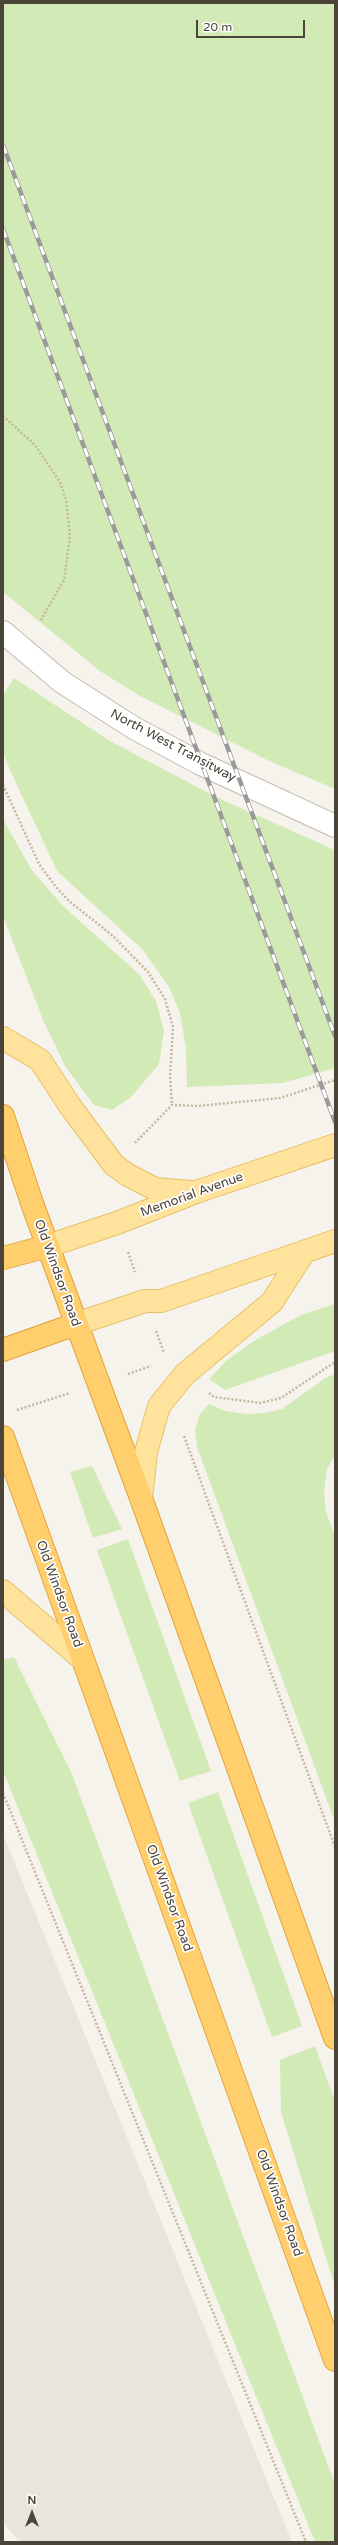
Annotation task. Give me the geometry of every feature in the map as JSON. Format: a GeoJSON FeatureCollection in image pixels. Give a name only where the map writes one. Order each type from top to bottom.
{"type":"FeatureCollection","features":[{"type":"Feature","properties":{"kind":"highway","name":"Old Windsor Road"},"geometry":{"type":"LineString","coordinates":[[3,1116],[76,1324],[141,1498],[335,2038]]}},
{"type":"Feature","properties":{"kind":"highway"},"geometry":{"type":"LineString","coordinates":[[3,1258],[48,1246]]}},
{"type":"Feature","properties":{"kind":"highway"},"geometry":{"type":"LineString","coordinates":[[3,1350],[76,1324]]}},
{"type":"Feature","properties":{"kind":"highway","name":"Old Windsor Road"},"geometry":{"type":"LineString","coordinates":[[3,1437],[335,2360]]}},
{"type":"Feature","properties":{"kind":"main road"},"geometry":{"type":"LineString","coordinates":[[3,1038],[40,1060],[70,1106],[114,1165],[128,1175],[155,1189],[196,1192]]}},
{"type":"Feature","properties":{"kind":"main road","name":"Memorial Avenue"},"geometry":{"type":"LineString","coordinates":[[48,1246],[118,1223],[196,1192],[335,1145]]}},
{"type":"Feature","properties":{"kind":"main road"},"geometry":{"type":"LineString","coordinates":[[76,1324],[145,1301],[161,1301],[335,1241]]}},
{"type":"Feature","properties":{"kind":"main road"},"geometry":{"type":"LineString","coordinates":[[141,1498],[146,1452],[159,1406],[185,1374],[272,1302],[304,1252]]}},
{"type":"Feature","properties":{"kind":"main road"},"geometry":{"type":"LineString","coordinates":[[3,1591],[82,1658]]}},
{"type":"Feature","properties":{"kind":"lane","name":"North West Transitway"},"geometry":{"type":"LineString","coordinates":[[3,632],[62,682],[134,728],[201,764],[335,826]]}},
{"type":"Feature","properties":{"kind":"path"},"geometry":{"type":"LineString","coordinates":[[3,416],[35,446],[60,482],[66,500],[70,536],[64,580],[54,600],[34,628]]}},
{"type":"Feature","properties":{"kind":"path"},"geometry":{"type":"LineString","coordinates":[[3,785],[40,864],[56,887],[69,901],[113,936],[148,972],[165,999],[173,1027],[170,1075],[172,1105]]}},
{"type":"Feature","properties":{"kind":"path"},"geometry":{"type":"LineString","coordinates":[[131,1147],[172,1105],[198,1106],[280,1098],[335,1080]]}},
{"type":"Feature","properties":{"kind":"path"},"geometry":{"type":"LineString","coordinates":[[208,1392],[220,1398],[260,1403],[281,1398],[335,1362]]}},
{"type":"Feature","properties":{"kind":"path"},"geometry":{"type":"LineString","coordinates":[[183,1432],[185,1444],[335,1847]]}},
{"type":"Feature","properties":{"kind":"path"},"geometry":{"type":"LineString","coordinates":[[3,1793],[306,2542]]}},
{"type":"Feature","properties":{"kind":"shaded area"},"geometry":{"type":"Polygon","coordinates":[[[3,1834],[292,2542],[19,2542],[3,2522],[3,1834]]]}},
{"type":"Feature","properties":{"kind":"green space"},"geometry":{"type":"Polygon","coordinates":[[[3,3],[335,3],[335,789],[269,761],[140,696],[100,671],[3,592],[3,3]]]}},
{"type":"Feature","properties":{"kind":"green space"},"geometry":{"type":"Polygon","coordinates":[[[14,678],[110,741],[218,798],[335,850],[335,1068],[283,1083],[187,1087],[186,1049],[180,1013],[169,987],[143,950],[57,871],[10,770],[3,752],[3,695],[14,678]]]}},
{"type":"Feature","properties":{"kind":"green space"},"geometry":{"type":"Polygon","coordinates":[[[3,819],[31,869],[63,906],[139,974],[156,1001],[164,1031],[159,1064],[131,1097],[112,1110],[94,1105],[65,1066],[43,1020],[3,916],[3,819]]]}},
{"type":"Feature","properties":{"kind":"green space"},"geometry":{"type":"Polygon","coordinates":[[[335,1304],[335,1351],[225,1390],[209,1379],[227,1360],[257,1339],[301,1315],[335,1304]]]}},
{"type":"Feature","properties":{"kind":"green space"},"geometry":{"type":"Polygon","coordinates":[[[335,1374],[335,1455],[327,1469],[324,1492],[326,1512],[335,1536],[335,1822],[197,1447],[195,1430],[200,1414],[209,1404],[225,1411],[247,1414],[265,1413],[282,1409],[324,1379],[335,1374]]]}},
{"type":"Feature","properties":{"kind":"green space"},"geometry":{"type":"Polygon","coordinates":[[[92,1466],[122,1529],[93,1538],[70,1472],[92,1466]]]}},
{"type":"Feature","properties":{"kind":"green space"},"geometry":{"type":"Polygon","coordinates":[[[128,1539],[211,1771],[180,1781],[97,1550],[128,1539]]]}},
{"type":"Feature","properties":{"kind":"green space"},"geometry":{"type":"Polygon","coordinates":[[[14,1657],[72,1774],[335,2484],[335,2542],[316,2542],[313,2537],[3,1771],[3,1660],[14,1657]]]}},
{"type":"Feature","properties":{"kind":"green space"},"geometry":{"type":"Polygon","coordinates":[[[218,1792],[302,2026],[272,2037],[188,1803],[218,1792]]]}},
{"type":"Feature","properties":{"kind":"green space"},"geometry":{"type":"Polygon","coordinates":[[[315,2046],[335,2101],[335,2287],[281,2112],[280,2060],[315,2046]]]}},
{"type":"Feature","properties":{"kind":"railway"},"geometry":{"type":"LineString","coordinates":[[3,145],[335,1036]]}},
{"type":"Feature","properties":{"kind":"railway"},"geometry":{"type":"LineString","coordinates":[[3,229],[335,1122]]}}]}
